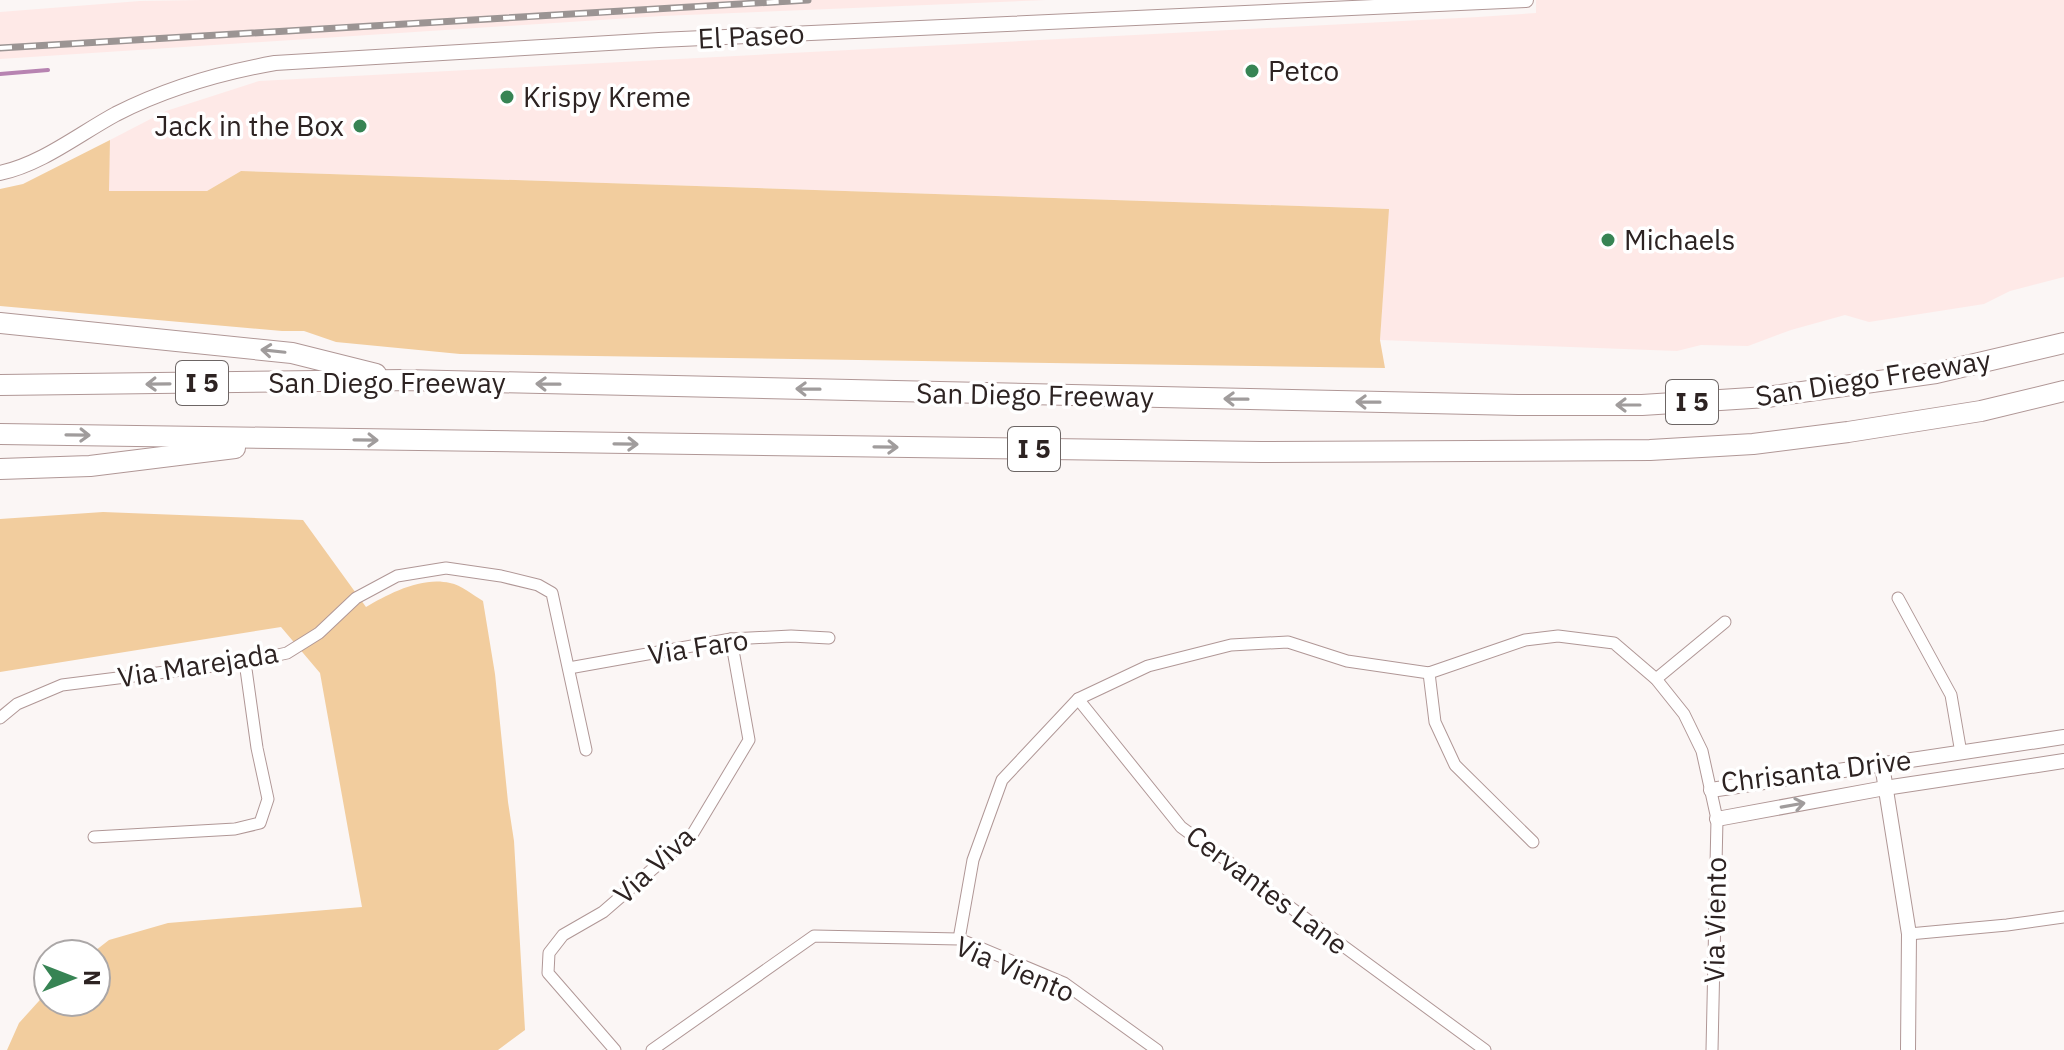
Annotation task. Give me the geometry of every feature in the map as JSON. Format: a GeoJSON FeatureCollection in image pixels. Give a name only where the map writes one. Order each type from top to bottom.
{"type":"FeatureCollection","features":[{"type":"Feature","properties":{"kind":"highway"},"geometry":{"type":"LineString","coordinates":[[0,323],[292,353],[404,380]]}},
{"type":"Feature","properties":{"kind":"highway","name":"San Diego Freeway"},"geometry":{"type":"LineString","coordinates":[[0,385],[404,380],[1471,404],[1642,405],[1767,397],[1936,373],[2064,343]]}},
{"type":"Feature","properties":{"kind":"highway","name":"San Diego Freeway"},"geometry":{"type":"LineString","coordinates":[[0,434],[1261,452],[1650,450],[1753,444],[1848,432],[1981,411],[2064,391]]}},
{"type":"Feature","properties":{"kind":"highway"},"geometry":{"type":"LineString","coordinates":[[0,469],[90,466],[313,438]]}},
{"type":"Feature","properties":{"kind":"street","name":"El Paseo"},"geometry":{"type":"LineString","coordinates":[[0,173],[38,159],[150,98],[202,78],[275,63],[675,39],[1526,0]]}},
{"type":"Feature","properties":{"kind":"street","name":"Via Marejada"},"geometry":{"type":"LineString","coordinates":[[0,718],[17,704],[62,685],[245,662],[287,653],[319,633],[356,598],[397,576],[446,568],[514,579],[538,585],[552,593],[586,750]]}},
{"type":"Feature","properties":{"kind":"street"},"geometry":{"type":"LineString","coordinates":[[1898,598],[1951,695],[1961,753]]}},
{"type":"Feature","properties":{"kind":"street"},"geometry":{"type":"LineString","coordinates":[[1656,679],[1725,622]]}},
{"type":"Feature","properties":{"kind":"street","name":"Chrisanta Drive"},"geometry":{"type":"LineString","coordinates":[[959,939],[973,860],[1002,780],[1078,699],[1148,666],[1231,645],[1288,642],[1347,661],[1429,673],[1525,640],[1558,636],[1614,643],[1656,679],[1684,714],[1702,751],[1711,790],[2064,737]]}},
{"type":"Feature","properties":{"kind":"street","name":"Via Faro"},"geometry":{"type":"LineString","coordinates":[[569,668],[731,639],[829,638]]}},
{"type":"Feature","properties":{"kind":"street","name":"Via Viva"},"geometry":{"type":"LineString","coordinates":[[615,1050],[548,973],[549,953],[563,935],[603,912],[692,835],[749,740],[731,639]]}},
{"type":"Feature","properties":{"kind":"street"},"geometry":{"type":"LineString","coordinates":[[94,837],[235,829],[260,823],[268,799],[257,748],[245,662]]}},
{"type":"Feature","properties":{"kind":"street"},"geometry":{"type":"LineString","coordinates":[[1429,673],[1435,722],[1455,765],[1533,842]]}},
{"type":"Feature","properties":{"kind":"street","name":"Cervantes Lane"},"geometry":{"type":"LineString","coordinates":[[1078,699],[1181,827],[1485,1050]]}},
{"type":"Feature","properties":{"kind":"street","name":"Chrisanta Drive"},"geometry":{"type":"LineString","coordinates":[[1717,819],[1885,788],[2064,761]]}},
{"type":"Feature","properties":{"kind":"street"},"geometry":{"type":"LineString","coordinates":[[1882,765],[1909,934],[1908,1050]]}},
{"type":"Feature","properties":{"kind":"street","name":"Via Viento"},"geometry":{"type":"LineString","coordinates":[[1711,790],[1717,819],[1712,1050]]}},
{"type":"Feature","properties":{"kind":"street"},"geometry":{"type":"LineString","coordinates":[[1909,934],[2064,917]]}},
{"type":"Feature","properties":{"kind":"street","name":"Via Viento"},"geometry":{"type":"LineString","coordinates":[[652,1050],[814,936],[959,939],[1064,983],[1157,1050]]}},
{"type":"Feature","properties":{"kind":"shaded area"},"geometry":{"type":"Polygon","coordinates":[[[1046,0],[662,16],[0,59],[0,12],[140,1],[1046,0]]]}},
{"type":"Feature","properties":{"kind":"shaded area"},"geometry":{"type":"Polygon","coordinates":[[[1536,0],[2064,0],[2064,277],[2010,291],[1984,304],[1869,322],[1845,315],[1748,346],[1701,345],[1677,351],[1380,340],[1388,209],[241,171],[207,191],[108,191],[110,140],[166,111],[259,81],[1478,17],[1536,13],[1536,0]]]}},
{"type":"Feature","properties":{"kind":"shaded area"},"geometry":{"type":"Polygon","coordinates":[[[110,140],[109,191],[207,191],[241,171],[1389,209],[1380,340],[1385,368],[460,354],[336,342],[304,331],[0,306],[0,189],[23,184],[110,140]]]}},
{"type":"Feature","properties":{"kind":"shaded area"},"geometry":{"type":"Polygon","coordinates":[[[103,512],[303,520],[366,607],[417,584],[439,581],[463,588],[483,601],[495,674],[514,841],[525,1030],[498,1050],[7,1050],[19,1023],[32,1009],[32,1018],[112,1018],[112,939],[168,923],[362,907],[320,673],[281,627],[0,672],[0,519],[103,512]]]}},
{"type":"Feature","properties":{"kind":"waterway"},"geometry":{"type":"LineString","coordinates":[[0,74],[48,70]]}},
{"type":"Feature","properties":{"kind":"railway"},"geometry":{"type":"LineString","coordinates":[[0,48],[808,0]]}},
{"type":"Feature","properties":{"kind":"place","name":"Petco"},"geometry":{"type":"Point","coordinates":[1252,71]}},
{"type":"Feature","properties":{"kind":"place","name":"Krispy Kreme"},"geometry":{"type":"Point","coordinates":[507,97]}},
{"type":"Feature","properties":{"kind":"place","name":"Jack in the Box"},"geometry":{"type":"Point","coordinates":[360,126]}},
{"type":"Feature","properties":{"kind":"place","name":"Michaels"},"geometry":{"type":"Point","coordinates":[1608,240]}}]}
